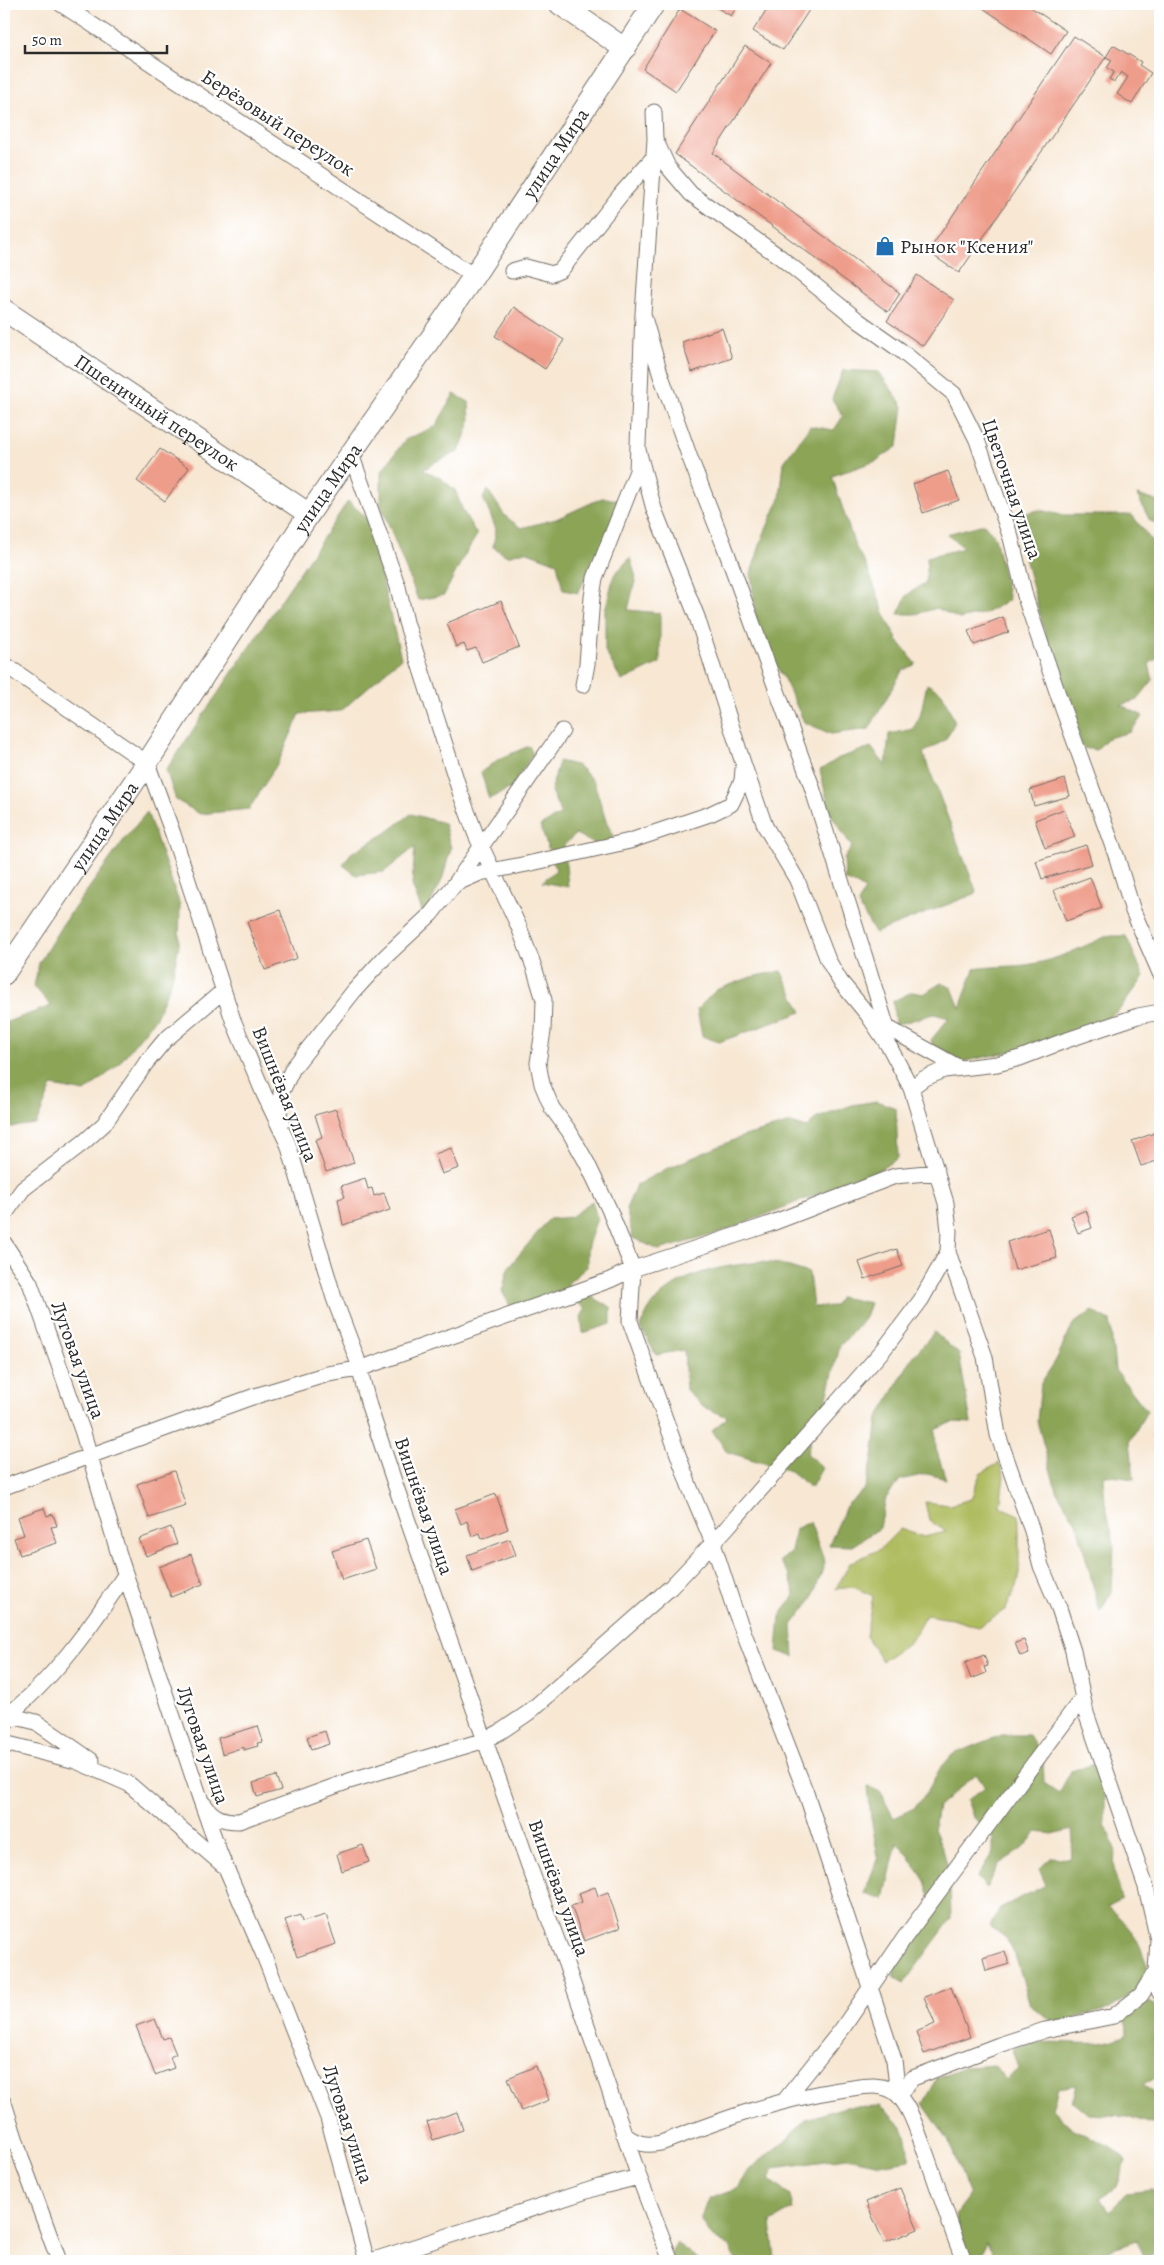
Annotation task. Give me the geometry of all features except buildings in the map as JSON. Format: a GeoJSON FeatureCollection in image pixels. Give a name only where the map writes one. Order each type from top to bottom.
{"type":"FeatureCollection","features":[{"type":"Feature","properties":{"kind":"main road"},"geometry":{"type":"LineString","coordinates":[[560,4],[625,49]]}},
{"type":"Feature","properties":{"kind":"main road","name":"улица Мира"},"geometry":{"type":"LineString","coordinates":[[4,974],[147,763],[309,514],[474,276],[654,4]]}},
{"type":"Feature","properties":{"kind":"main road","name":"Пшеничный переулок"},"geometry":{"type":"LineString","coordinates":[[4,310],[309,514]]}},
{"type":"Feature","properties":{"kind":"street","name":"Берёзовый переулок"},"geometry":{"type":"LineString","coordinates":[[61,4],[474,276]]}},
{"type":"Feature","properties":{"kind":"street"},"geometry":{"type":"LineString","coordinates":[[583,685],[587,664],[595,578],[629,497],[637,471],[643,314],[655,139],[654,112]]}},
{"type":"Feature","properties":{"kind":"street","name":"Цветочная улица"},"geometry":{"type":"LineString","coordinates":[[655,139],[668,168],[691,194],[780,257],[954,394],[977,440],[1011,538],[1026,600],[1060,700],[1117,858],[1133,911],[1160,973]]}},
{"type":"Feature","properties":{"kind":"street"},"geometry":{"type":"LineString","coordinates":[[512,271],[526,267],[552,274],[561,270],[622,192],[653,158]]}},
{"type":"Feature","properties":{"kind":"street"},"geometry":{"type":"LineString","coordinates":[[643,314],[660,373],[690,458],[724,545],[811,784],[887,1028]]}},
{"type":"Feature","properties":{"kind":"street"},"geometry":{"type":"LineString","coordinates":[[638,450],[654,509],[697,617],[765,826],[797,880],[828,960],[840,981],[868,1015],[902,1068],[911,1088],[946,1203],[949,1231],[948,1252],[985,1356],[998,1434],[1032,1531],[1041,1566],[1059,1608],[1070,1642],[1086,1713],[1146,1887],[1158,1940],[1156,1971],[1141,1995],[1114,2016],[1045,2030],[999,2045],[913,2078],[898,2095]]}},
{"type":"Feature","properties":{"kind":"street"},"geometry":{"type":"LineString","coordinates":[[351,454],[398,587],[406,622],[461,795],[481,846],[522,935],[544,1000],[543,1030],[538,1064],[542,1084],[552,1108],[569,1130],[587,1163],[609,1208],[633,1269],[630,1321],[687,1480],[713,1543],[737,1617],[806,1793],[894,2060],[898,2095]]}},
{"type":"Feature","properties":{"kind":"street"},"geometry":{"type":"LineString","coordinates":[[4,664],[147,763]]}},
{"type":"Feature","properties":{"kind":"street"},"geometry":{"type":"LineString","coordinates":[[288,1144],[279,1114],[281,1093],[293,1068],[354,991],[385,957],[431,914],[455,884],[562,731]]}},
{"type":"Feature","properties":{"kind":"street","name":"Вишнёвая улица"},"geometry":{"type":"LineString","coordinates":[[147,763],[173,834],[224,991],[261,1086],[288,1144],[334,1298],[359,1368],[369,1406],[484,1740],[566,1964],[639,2178],[671,2261]]}},
{"type":"Feature","properties":{"kind":"street"},"geometry":{"type":"LineString","coordinates":[[455,884],[480,873],[630,840],[710,814],[731,804],[742,781],[743,763]]}},
{"type":"Feature","properties":{"kind":"street"},"geometry":{"type":"LineString","coordinates":[[4,1215],[23,1189],[84,1142],[104,1124],[146,1063],[165,1040],[224,991]]}},
{"type":"Feature","properties":{"kind":"street"},"geometry":{"type":"LineString","coordinates":[[911,1088],[923,1079],[944,1070],[998,1064],[1138,1016],[1160,1012]]}},
{"type":"Feature","properties":{"kind":"street"},"geometry":{"type":"LineString","coordinates":[[868,1015],[887,1028],[960,1068]]}},
{"type":"Feature","properties":{"kind":"street"},"geometry":{"type":"LineString","coordinates":[[4,1487],[252,1397],[328,1374],[359,1368],[610,1280],[633,1269],[767,1225],[895,1176],[938,1172]]}},
{"type":"Feature","properties":{"kind":"street","name":"Луговая улица"},"geometry":{"type":"LineString","coordinates":[[4,1243],[30,1283],[90,1455],[125,1575],[200,1798],[328,2118],[367,2261]]}},
{"type":"Feature","properties":{"kind":"street"},"geometry":{"type":"LineString","coordinates":[[200,1798],[210,1813],[224,1821],[239,1822],[349,1781],[484,1740],[500,1732],[528,1713],[671,1587],[713,1543],[884,1349],[920,1300],[948,1252]]}},
{"type":"Feature","properties":{"kind":"street"},"geometry":{"type":"LineString","coordinates":[[110,1774],[36,1722],[20,1718],[4,1718],[21,1705],[72,1648],[96,1619],[125,1575]]}},
{"type":"Feature","properties":{"kind":"street"},"geometry":{"type":"LineString","coordinates":[[785,2100],[842,2029],[1002,1805],[1083,1697]]}},
{"type":"Feature","properties":{"kind":"street"},"geometry":{"type":"LineString","coordinates":[[4,1743],[76,1761],[110,1774],[129,1784],[226,1867]]}},
{"type":"Feature","properties":{"kind":"street"},"geometry":{"type":"LineString","coordinates":[[1152,1977],[1160,1993]]}},
{"type":"Feature","properties":{"kind":"street"},"geometry":{"type":"LineString","coordinates":[[623,2133],[629,2138],[647,2146],[661,2143],[785,2100],[875,2086],[889,2089],[898,2095],[912,2117],[940,2188],[951,2229],[964,2261]]}},
{"type":"Feature","properties":{"kind":"street"},"geometry":{"type":"LineString","coordinates":[[4,2103],[22,2160],[59,2261]]}},
{"type":"Feature","properties":{"kind":"street"},"geometry":{"type":"LineString","coordinates":[[371,2261],[599,2187],[639,2178]]}},
{"type":"Feature","properties":{"kind":"green space"},"geometry":{"type":"Polygon","coordinates":[[[843,370],[879,372],[903,406],[898,446],[876,461],[832,476],[855,546],[867,567],[885,615],[898,641],[916,664],[902,671],[869,729],[831,734],[804,722],[786,683],[757,629],[751,573],[763,536],[780,498],[784,462],[810,426],[834,430],[843,416],[832,399],[843,370]]]}},
{"type":"Feature","properties":{"kind":"green space"},"geometry":{"type":"Polygon","coordinates":[[[454,394],[469,402],[470,422],[459,452],[437,461],[423,470],[439,477],[455,490],[463,511],[477,535],[444,595],[418,600],[381,505],[381,472],[405,440],[436,426],[454,394]]]}},
{"type":"Feature","properties":{"kind":"green space"},"geometry":{"type":"Polygon","coordinates":[[[488,490],[505,516],[521,528],[556,519],[602,498],[620,500],[600,550],[578,593],[563,590],[557,563],[525,551],[507,556],[493,547],[496,529],[483,498],[488,490]]]}},
{"type":"Feature","properties":{"kind":"green space"},"geometry":{"type":"Polygon","coordinates":[[[1137,495],[1160,502],[1160,524],[1150,521],[1137,495]]]}},
{"type":"Feature","properties":{"kind":"green space"},"geometry":{"type":"Polygon","coordinates":[[[348,501],[367,518],[401,658],[341,711],[300,714],[279,761],[249,809],[200,814],[176,800],[166,770],[348,501]]]}},
{"type":"Feature","properties":{"kind":"green space"},"geometry":{"type":"Polygon","coordinates":[[[1039,510],[1061,515],[1132,515],[1151,540],[1160,544],[1160,656],[1149,664],[1153,680],[1137,700],[1121,705],[1143,716],[1130,732],[1108,738],[1096,750],[1083,748],[1050,653],[1014,516],[1039,510]]]}},
{"type":"Feature","properties":{"kind":"green space"},"geometry":{"type":"Polygon","coordinates":[[[984,524],[995,537],[1009,600],[986,613],[959,619],[937,608],[916,614],[898,614],[907,595],[926,582],[927,557],[964,548],[947,534],[984,524]]]}},
{"type":"Feature","properties":{"kind":"green space"},"geometry":{"type":"Polygon","coordinates":[[[630,558],[636,577],[628,610],[660,613],[660,663],[622,681],[605,651],[605,610],[614,575],[630,558]]]}},
{"type":"Feature","properties":{"kind":"green space"},"geometry":{"type":"Polygon","coordinates":[[[927,684],[942,693],[955,722],[945,740],[923,753],[977,893],[875,933],[858,904],[865,889],[845,880],[844,859],[852,847],[830,813],[820,770],[839,758],[871,747],[886,766],[889,734],[913,729],[920,716],[927,684]]]}},
{"type":"Feature","properties":{"kind":"green space"},"geometry":{"type":"Polygon","coordinates":[[[529,746],[533,754],[511,788],[489,799],[481,772],[499,759],[529,746]]]}},
{"type":"Feature","properties":{"kind":"green space"},"geometry":{"type":"Polygon","coordinates":[[[559,761],[579,766],[594,782],[606,821],[617,844],[598,846],[576,834],[564,845],[568,887],[542,882],[556,870],[540,826],[561,814],[551,791],[559,761]]]}},
{"type":"Feature","properties":{"kind":"green space"},"geometry":{"type":"Polygon","coordinates":[[[147,812],[180,905],[179,945],[171,983],[155,1019],[117,1066],[85,1092],[52,1086],[36,1124],[4,1128],[4,1076],[8,1075],[4,1055],[4,1023],[51,1006],[34,986],[39,963],[62,925],[126,837],[147,812]]]}},
{"type":"Feature","properties":{"kind":"green space"},"geometry":{"type":"Polygon","coordinates":[[[411,814],[444,823],[451,848],[442,880],[424,916],[412,885],[415,847],[384,872],[356,875],[343,865],[351,853],[386,833],[411,814]]]}},
{"type":"Feature","properties":{"kind":"green space"},"geometry":{"type":"Polygon","coordinates":[[[1107,936],[1126,936],[1144,977],[1120,1009],[1090,1034],[1048,1048],[1018,1050],[961,1062],[936,1053],[931,1040],[949,1018],[934,1014],[895,1025],[893,1001],[912,992],[924,994],[941,983],[952,988],[960,1008],[974,969],[1025,965],[1047,961],[1068,954],[1107,936]]]}},
{"type":"Feature","properties":{"kind":"green space"},"geometry":{"type":"Polygon","coordinates":[[[781,971],[802,1012],[719,1042],[702,1036],[697,1009],[716,990],[751,977],[781,971]]]}},
{"type":"Feature","properties":{"kind":"green space"},"geometry":{"type":"Polygon","coordinates":[[[877,1101],[896,1108],[898,1158],[866,1178],[828,1190],[719,1233],[659,1250],[633,1238],[626,1209],[636,1185],[666,1169],[741,1137],[791,1123],[807,1128],[815,1119],[852,1105],[877,1101]]]}},
{"type":"Feature","properties":{"kind":"green space"},"geometry":{"type":"Polygon","coordinates":[[[592,1201],[597,1218],[587,1249],[587,1267],[567,1284],[611,1307],[611,1324],[583,1333],[581,1317],[586,1308],[565,1295],[512,1310],[502,1291],[508,1268],[549,1219],[571,1217],[592,1201]]]}},
{"type":"Feature","properties":{"kind":"green space"},"geometry":{"type":"Polygon","coordinates":[[[762,1262],[780,1264],[809,1273],[813,1307],[834,1306],[840,1297],[870,1303],[864,1319],[840,1346],[826,1401],[815,1423],[807,1453],[822,1468],[811,1488],[790,1471],[727,1452],[712,1430],[728,1417],[703,1407],[686,1390],[684,1350],[656,1355],[640,1326],[650,1307],[663,1294],[688,1278],[717,1269],[762,1262]]]}},
{"type":"Feature","properties":{"kind":"green space"},"geometry":{"type":"Polygon","coordinates":[[[1092,1311],[1110,1321],[1115,1370],[1147,1411],[1130,1441],[1134,1479],[1103,1475],[1105,1502],[1114,1545],[1112,1592],[1100,1612],[1077,1524],[1056,1490],[1037,1421],[1041,1383],[1056,1360],[1073,1324],[1092,1311]]]}},
{"type":"Feature","properties":{"kind":"green space"},"geometry":{"type":"Polygon","coordinates":[[[934,1332],[959,1354],[971,1423],[952,1422],[935,1430],[936,1449],[946,1479],[927,1474],[900,1480],[886,1498],[880,1528],[852,1546],[829,1545],[846,1506],[865,1488],[873,1457],[878,1418],[912,1358],[934,1332]]]}},
{"type":"Feature","properties":{"kind":"green space"},"geometry":{"type":"Polygon","coordinates":[[[1160,1414],[1160,1436],[1152,1437],[1160,1414]]]}},
{"type":"Feature","properties":{"kind":"green space"},"geometry":{"type":"Polygon","coordinates":[[[999,1463],[1004,1476],[1000,1507],[1019,1515],[1019,1579],[1006,1609],[978,1627],[952,1619],[926,1615],[911,1641],[882,1661],[866,1636],[873,1596],[853,1587],[836,1589],[850,1563],[880,1549],[900,1529],[924,1537],[946,1532],[929,1520],[925,1502],[950,1505],[971,1499],[980,1474],[999,1463]]]}},
{"type":"Feature","properties":{"kind":"green space"},"geometry":{"type":"Polygon","coordinates":[[[810,1522],[825,1563],[812,1599],[792,1625],[794,1657],[777,1651],[780,1616],[795,1594],[789,1575],[780,1561],[791,1552],[795,1529],[810,1522]]]}},
{"type":"Feature","properties":{"kind":"green space"},"geometry":{"type":"Polygon","coordinates":[[[1002,1735],[1029,1735],[1043,1758],[1044,1783],[1059,1793],[1071,1771],[1098,1763],[1105,1796],[1105,1824],[1115,1849],[1114,1871],[1122,1899],[1107,1907],[1124,1922],[1135,1936],[1150,1974],[1137,1990],[1110,2009],[1054,2023],[1030,2005],[1015,1955],[1006,1938],[990,1926],[1000,1908],[1046,1885],[1039,1869],[1052,1857],[1070,1859],[1073,1842],[1072,1829],[1053,1834],[1037,1832],[1022,1849],[999,1864],[986,1888],[977,1877],[993,1852],[993,1833],[973,1817],[967,1800],[985,1787],[976,1774],[938,1807],[934,1829],[943,1849],[950,1876],[951,1919],[904,1983],[894,1977],[899,1958],[922,1928],[931,1901],[925,1881],[909,1856],[897,1842],[884,1899],[864,1894],[878,1857],[868,1786],[880,1792],[894,1818],[914,1808],[927,1792],[939,1770],[953,1754],[1002,1735]]]}},
{"type":"Feature","properties":{"kind":"green space"},"geometry":{"type":"Polygon","coordinates":[[[1148,2002],[1160,2008],[1160,2074],[1142,2085],[1160,2096],[1160,2131],[1158,2126],[1127,2116],[1088,2114],[1072,2101],[1077,2085],[1058,2088],[1052,2109],[1073,2129],[1110,2146],[1126,2161],[1117,2187],[1100,2198],[1109,2211],[1126,2193],[1151,2190],[1160,2193],[1160,2251],[1143,2258],[1136,2240],[1108,2250],[1097,2261],[993,2261],[993,2252],[986,2242],[982,2260],[969,2260],[959,2233],[956,2214],[970,2195],[948,2140],[923,2104],[937,2079],[965,2067],[994,2065],[1006,2080],[1018,2069],[1012,2049],[1023,2045],[1045,2042],[1101,2043],[1114,2040],[1127,2035],[1126,2015],[1148,2002]]]}},
{"type":"Feature","properties":{"kind":"green space"},"geometry":{"type":"Polygon","coordinates":[[[880,2106],[903,2129],[908,2142],[909,2160],[880,2165],[847,2158],[774,2168],[769,2179],[790,2195],[793,2209],[771,2222],[775,2259],[773,2261],[736,2261],[730,2247],[711,2236],[701,2219],[709,2198],[738,2188],[749,2170],[788,2138],[806,2119],[845,2107],[880,2106]]]}},
{"type":"Feature","properties":{"kind":"green space"},"geometry":{"type":"Polygon","coordinates":[[[676,2243],[701,2261],[675,2261],[670,2256],[676,2243]]]}},
{"type":"Feature","properties":{"kind":"place","name":"Рынок \"Ксения\""},"geometry":{"type":"Point","coordinates":[885,246]}}]}
